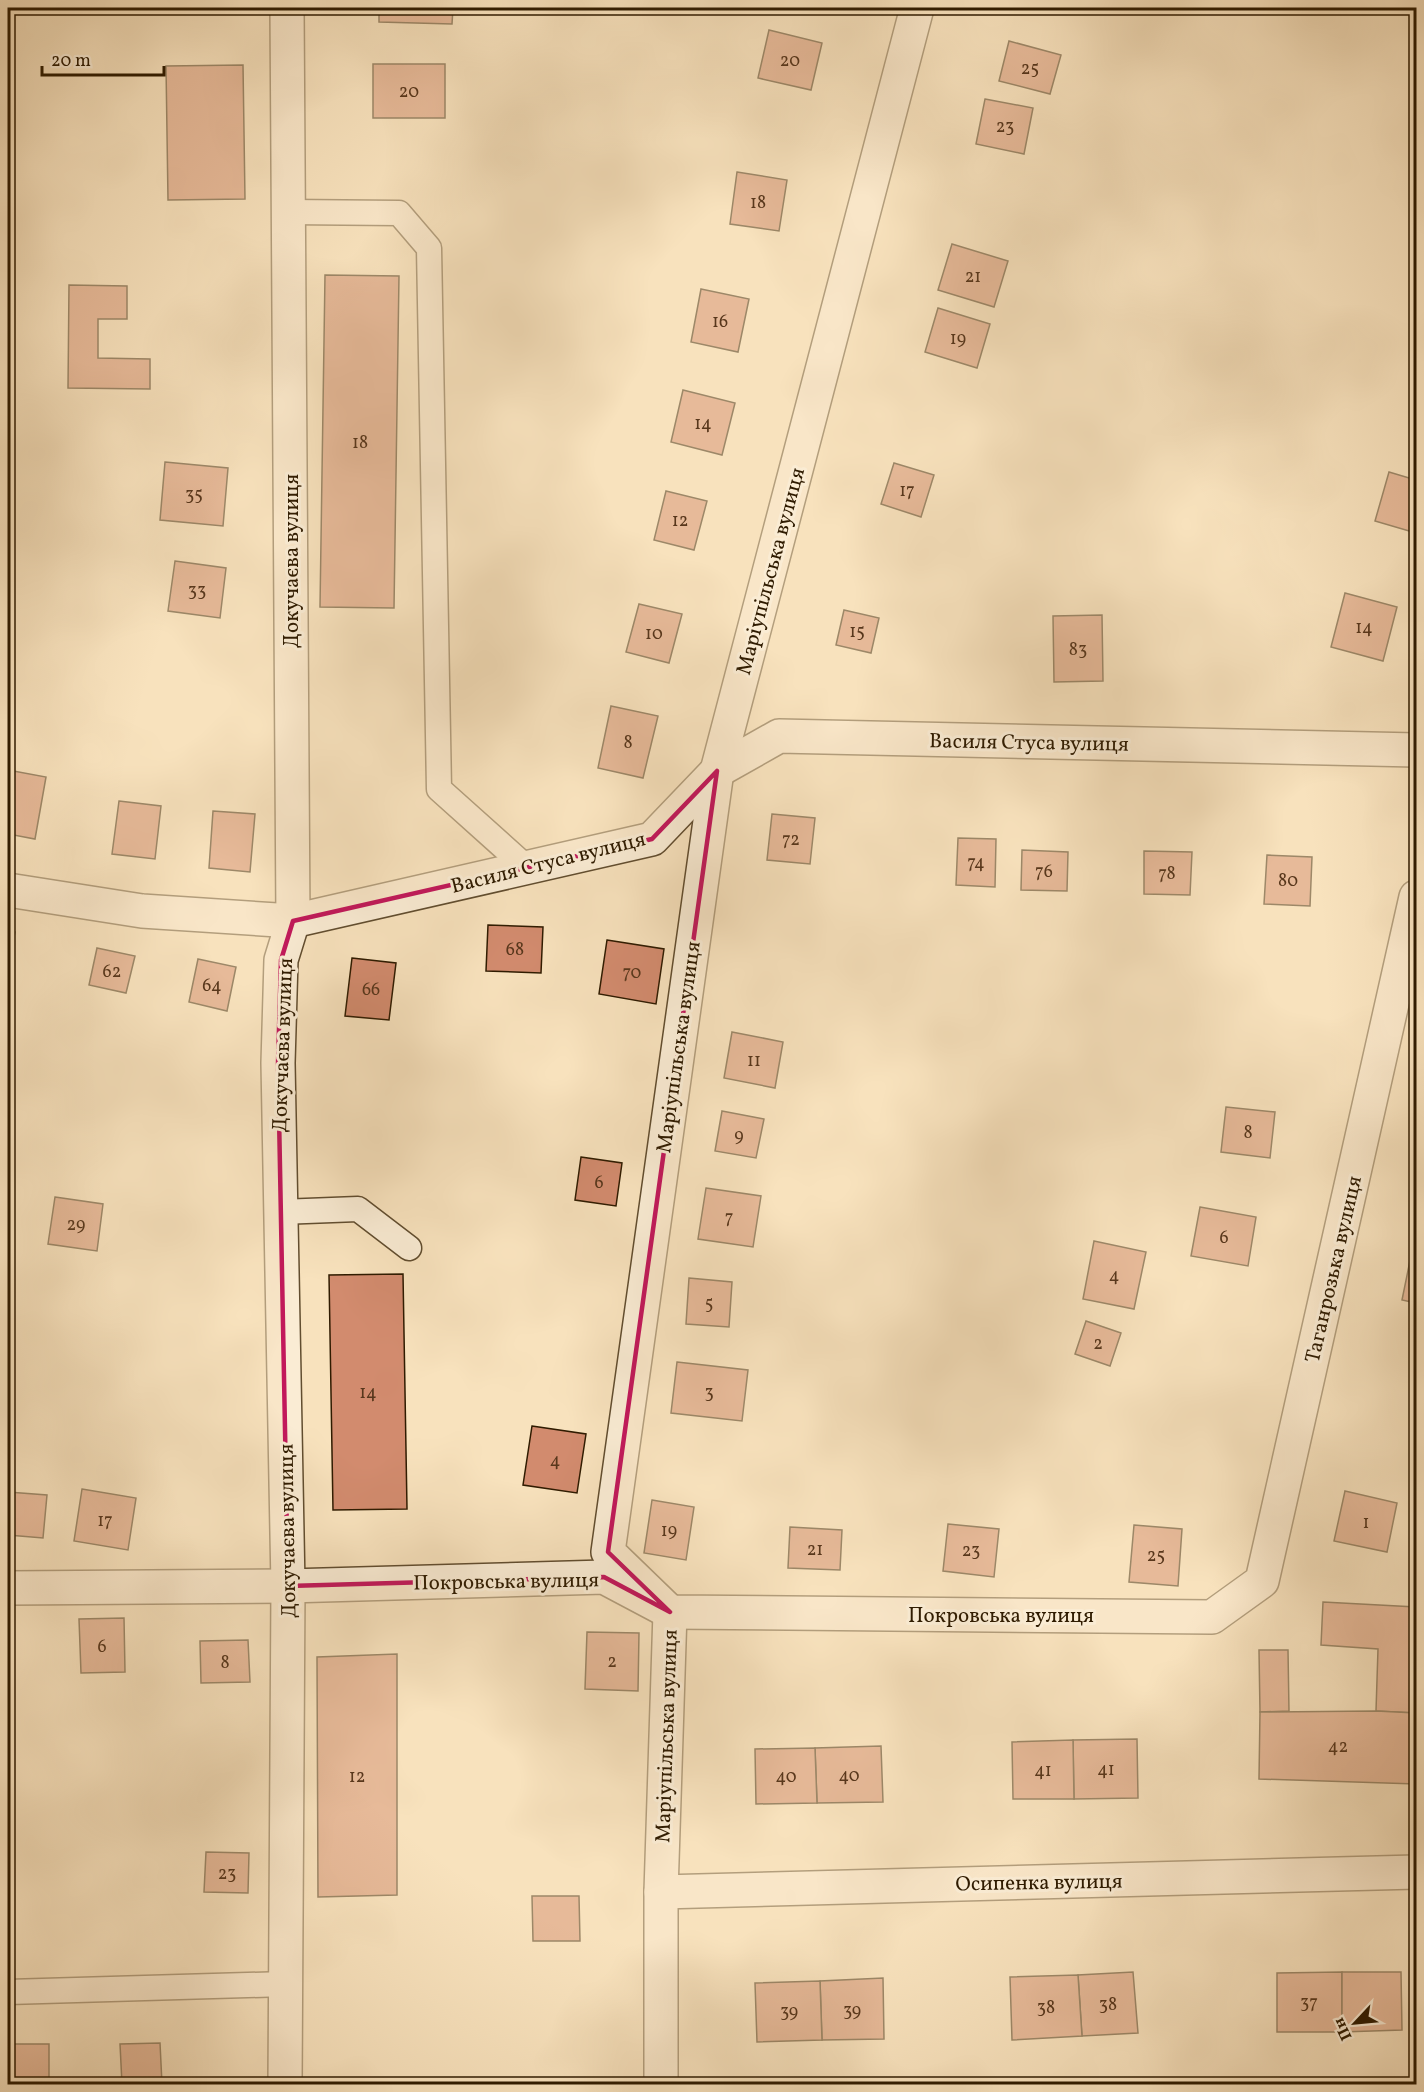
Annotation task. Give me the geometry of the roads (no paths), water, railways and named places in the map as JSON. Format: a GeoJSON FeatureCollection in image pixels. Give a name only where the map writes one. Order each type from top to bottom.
{"type":"FeatureCollection","features":[{"type":"Feature","properties":{"kind":"street","name":"Докучаєва вулиця"},"geometry":{"type":"LineString","coordinates":[[285,2085],[288,1586],[278,1063],[281,960],[294,921],[287,8]]}},
{"type":"Feature","properties":{"kind":"street","name":"Маріупільська вулиця"},"geometry":{"type":"LineString","coordinates":[[661,2085],[661,1892],[670,1612],[608,1552],[717,771],[917,8]]}},
{"type":"Feature","properties":{"kind":"street","name":"Василя Стуса вулиця"},"geometry":{"type":"LineString","coordinates":[[8,890],[142,910],[294,921],[652,839],[717,771],[779,736],[1416,750]]}},
{"type":"Feature","properties":{"kind":"street","name":"Таганрозька вулиця"},"geometry":{"type":"LineString","coordinates":[[1212,1617],[1262,1581],[1416,897]]}},
{"type":"Feature","properties":{"kind":"street","name":"Покровська вулиця"},"geometry":{"type":"LineString","coordinates":[[8,1588],[288,1586],[604,1577],[670,1612],[1212,1617]]}},
{"type":"Feature","properties":{"kind":"street","name":"Осипенка вулиця"},"geometry":{"type":"LineString","coordinates":[[661,1892],[1416,1872]]}},
{"type":"Feature","properties":{"kind":"lane"},"geometry":{"type":"LineString","coordinates":[[288,212],[399,213],[429,248],[439,789],[527,868]]}},
{"type":"Feature","properties":{"kind":"lane"},"geometry":{"type":"LineString","coordinates":[[280,1212],[358,1209],[409,1248]]}},
{"type":"Feature","properties":{"kind":"lane"},"geometry":{"type":"LineString","coordinates":[[8,1992],[285,1984]]}}]}
